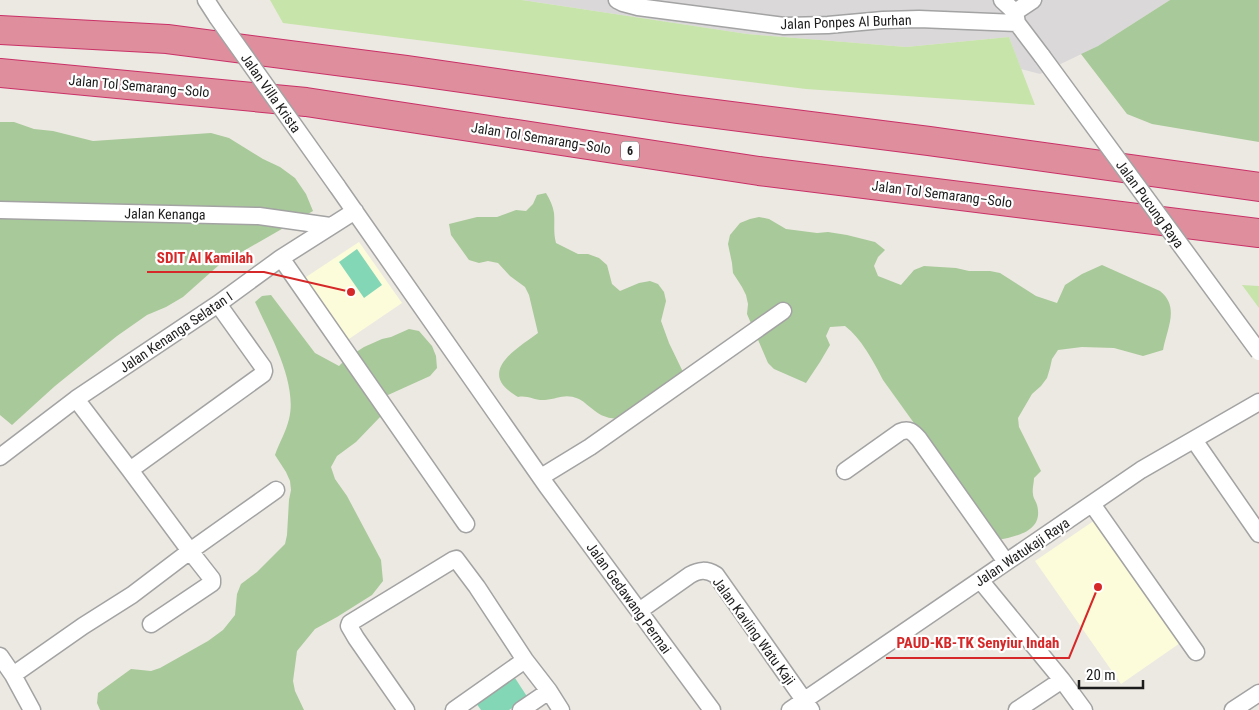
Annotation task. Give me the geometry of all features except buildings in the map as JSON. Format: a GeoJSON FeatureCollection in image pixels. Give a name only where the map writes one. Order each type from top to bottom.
{"type":"FeatureCollection","features":[{"type":"Feature","properties":{"kind":"highway"},"geometry":{"type":"LineString","coordinates":[[0,30],[167,39],[1259,187]]}},
{"type":"Feature","properties":{"kind":"highway","name":"Jalan Tol Semarang–Solo"},"geometry":{"type":"LineString","coordinates":[[0,73],[306,102],[759,171],[1259,233]]}},
{"type":"Feature","properties":{"kind":"street","name":"Jalan Villa Krista"},"geometry":{"type":"LineString","coordinates":[[206,0],[355,212]]}},
{"type":"Feature","properties":{"kind":"street","name":"Jalan Ponpes Al Burhan"},"geometry":{"type":"LineString","coordinates":[[617,0],[638,7],[784,26],[828,25],[919,18],[1016,17]]}},
{"type":"Feature","properties":{"kind":"street","name":"Jalan Pucung Raya"},"geometry":{"type":"LineString","coordinates":[[1002,0],[1259,352]]}},
{"type":"Feature","properties":{"kind":"street"},"geometry":{"type":"LineString","coordinates":[[1016,17],[1033,0]]}},
{"type":"Feature","properties":{"kind":"street","name":"Jalan Kenanga"},"geometry":{"type":"LineString","coordinates":[[0,210],[259,216],[330,226]]}},
{"type":"Feature","properties":{"kind":"street"},"geometry":{"type":"LineString","coordinates":[[355,212],[544,481],[783,311]]}},
{"type":"Feature","properties":{"kind":"street","name":"Jalan Kenanga Selatan I"},"geometry":{"type":"LineString","coordinates":[[0,457],[76,399],[218,304],[281,258],[355,212]]}},
{"type":"Feature","properties":{"kind":"street"},"geometry":{"type":"LineString","coordinates":[[281,258],[466,524]]}},
{"type":"Feature","properties":{"kind":"street"},"geometry":{"type":"LineString","coordinates":[[130,470],[263,374],[263,366],[218,304]]}},
{"type":"Feature","properties":{"kind":"street"},"geometry":{"type":"LineString","coordinates":[[76,399],[212,579],[212,584],[151,624]]}},
{"type":"Feature","properties":{"kind":"street","name":"Jalan Watukaji Raya"},"geometry":{"type":"LineString","coordinates":[[790,710],[808,705],[980,580],[1141,470],[1259,402]]}},
{"type":"Feature","properties":{"kind":"street"},"geometry":{"type":"LineString","coordinates":[[845,470],[900,432],[910,430],[919,439],[1006,562]]}},
{"type":"Feature","properties":{"kind":"street"},"geometry":{"type":"LineString","coordinates":[[1194,440],[1259,534]]}},
{"type":"Feature","properties":{"kind":"street","name":"Jalan Gedawang Permai"},"geometry":{"type":"LineString","coordinates":[[544,481],[712,710]]}},
{"type":"Feature","properties":{"kind":"street"},"geometry":{"type":"LineString","coordinates":[[13,675],[132,594],[276,490]]}},
{"type":"Feature","properties":{"kind":"street"},"geometry":{"type":"LineString","coordinates":[[1092,504],[1196,652]]}},
{"type":"Feature","properties":{"kind":"street"},"geometry":{"type":"LineString","coordinates":[[406,710],[356,638],[349,626],[350,623],[453,560],[456,560],[561,710]]}},
{"type":"Feature","properties":{"kind":"street","name":"Jalan Kavling Watu Kaji"},"geometry":{"type":"LineString","coordinates":[[639,612],[698,571],[704,570],[716,575],[808,705]]}},
{"type":"Feature","properties":{"kind":"street"},"geometry":{"type":"LineString","coordinates":[[980,580],[1062,680],[1084,710]]}},
{"type":"Feature","properties":{"kind":"street"},"geometry":{"type":"LineString","coordinates":[[0,656],[32,710]]}},
{"type":"Feature","properties":{"kind":"street"},"geometry":{"type":"LineString","coordinates":[[454,710],[525,660]]}},
{"type":"Feature","properties":{"kind":"street"},"geometry":{"type":"LineString","coordinates":[[1016,710],[1062,680]]}},
{"type":"Feature","properties":{"kind":"street"},"geometry":{"type":"LineString","coordinates":[[521,710],[549,692]]}},
{"type":"Feature","properties":{"kind":"street"},"geometry":{"type":"LineString","coordinates":[[1233,710],[1259,693]]}},
{"type":"Feature","properties":{"kind":"shaded area"},"geometry":{"type":"Polygon","coordinates":[[[522,0],[1170,0],[1098,46],[1040,74],[1021,69],[1009,37],[906,47],[747,34],[522,0]]]}},
{"type":"Feature","properties":{"kind":"shaded area"},"geometry":{"type":"Polygon","coordinates":[[[359,242],[402,303],[343,343],[300,281],[359,242]]]}},
{"type":"Feature","properties":{"kind":"shaded area"},"geometry":{"type":"Polygon","coordinates":[[[1098,518],[1183,641],[1121,684],[1035,561],[1098,518]]]}},
{"type":"Feature","properties":{"kind":"green space"},"geometry":{"type":"Polygon","coordinates":[[[270,0],[522,0],[747,34],[906,47],[1009,37],[1035,105],[806,89],[283,23],[270,0]]]}},
{"type":"Feature","properties":{"kind":"green space"},"geometry":{"type":"Polygon","coordinates":[[[1170,0],[1259,0],[1259,142],[1152,124],[1127,114],[1081,54],[1098,46],[1170,0]]]}},
{"type":"Feature","properties":{"kind":"green space"},"geometry":{"type":"Polygon","coordinates":[[[0,122],[14,122],[34,129],[53,131],[93,141],[211,133],[229,138],[280,167],[295,178],[306,194],[313,211],[219,265],[183,297],[147,315],[117,336],[55,386],[12,425],[0,415],[0,122]]]}},
{"type":"Feature","properties":{"kind":"green space"},"geometry":{"type":"Polygon","coordinates":[[[546,193],[554,210],[556,243],[578,254],[588,254],[599,258],[607,265],[612,284],[620,291],[639,283],[650,281],[658,284],[664,292],[666,301],[661,321],[683,372],[624,419],[605,417],[574,397],[565,396],[541,400],[518,397],[503,385],[499,377],[503,362],[509,355],[538,333],[529,295],[525,287],[510,276],[498,263],[488,261],[479,263],[469,260],[451,235],[449,224],[477,217],[497,217],[516,210],[526,211],[533,204],[537,195],[546,193]]]}},
{"type":"Feature","properties":{"kind":"green space"},"geometry":{"type":"Polygon","coordinates":[[[759,217],[769,219],[786,229],[817,233],[828,232],[875,242],[885,250],[878,257],[874,266],[878,276],[901,285],[914,270],[924,266],[956,268],[969,271],[990,271],[1000,273],[1036,296],[1057,303],[1065,285],[1082,274],[1102,265],[1160,291],[1166,297],[1171,311],[1163,350],[1143,356],[1114,348],[1082,347],[1058,350],[1052,359],[1047,378],[1032,394],[1018,418],[1019,427],[1041,471],[1034,478],[1033,488],[1033,495],[1037,505],[1037,521],[1021,534],[998,540],[883,380],[862,344],[845,326],[830,327],[826,336],[830,345],[806,383],[774,369],[768,363],[747,314],[748,304],[746,295],[733,273],[728,244],[730,235],[740,223],[759,217]]]}},
{"type":"Feature","properties":{"kind":"green space"},"geometry":{"type":"Polygon","coordinates":[[[357,249],[382,285],[364,298],[339,262],[357,249]]]}},
{"type":"Feature","properties":{"kind":"green space"},"geometry":{"type":"Polygon","coordinates":[[[1242,285],[1259,286],[1259,308],[1242,285]]]}},
{"type":"Feature","properties":{"kind":"green space"},"geometry":{"type":"Polygon","coordinates":[[[271,295],[315,353],[339,366],[347,358],[364,347],[409,329],[419,331],[432,346],[436,356],[437,368],[430,376],[388,395],[381,416],[356,442],[337,456],[331,467],[335,479],[347,496],[381,560],[383,581],[372,595],[315,629],[297,651],[293,681],[295,691],[304,710],[100,710],[97,703],[98,693],[131,669],[151,671],[160,668],[208,641],[223,630],[235,615],[237,594],[241,584],[257,572],[285,544],[291,490],[290,481],[275,455],[289,419],[291,405],[290,390],[281,359],[255,302],[262,296],[271,295]]]}},
{"type":"Feature","properties":{"kind":"green space"},"geometry":{"type":"Polygon","coordinates":[[[515,678],[528,698],[509,710],[481,710],[476,703],[515,678]]]}},
{"type":"Feature","properties":{"kind":"place","name":"SDIT Al Kamilah"},"geometry":{"type":"Point","coordinates":[351,292]}},
{"type":"Feature","properties":{"kind":"place","name":"PAUD-KB-TK Senyiur Indah"},"geometry":{"type":"Point","coordinates":[1098,587]}}]}
